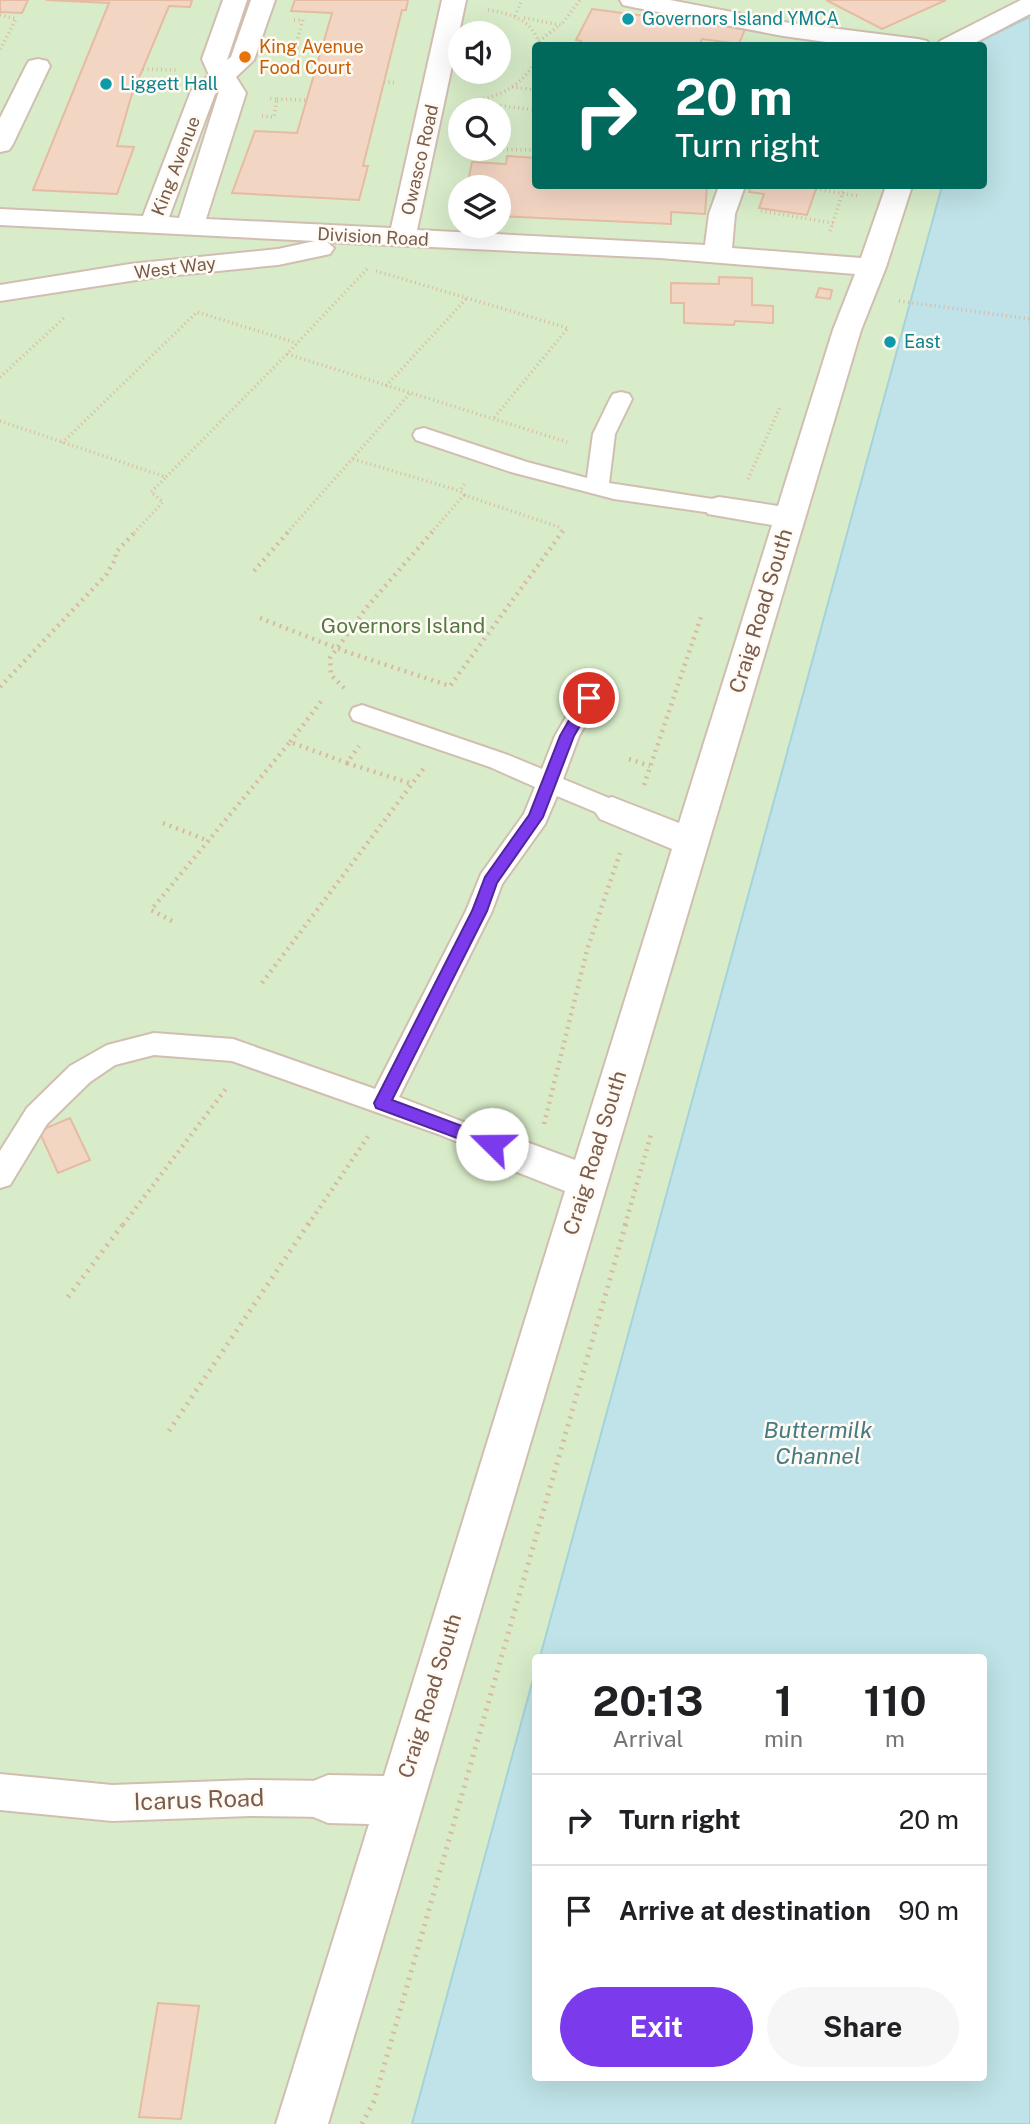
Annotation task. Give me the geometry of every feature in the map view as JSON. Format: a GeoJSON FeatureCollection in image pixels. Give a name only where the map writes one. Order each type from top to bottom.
{"type":"FeatureCollection","features":[{"type":"Feature","properties":{"kind":"street","name":"King Avenue"},"geometry":{"type":"LineString","coordinates":[[190,227],[233,93],[215,66],[214,59],[235,0]]}},
{"type":"Feature","properties":{"kind":"street","name":"King Avenue"},"geometry":{"type":"LineString","coordinates":[[153,225],[204,91],[242,60],[263,0]]}},
{"type":"Feature","properties":{"kind":"street"},"geometry":{"type":"LineString","coordinates":[[632,0],[780,37],[857,42]]}},
{"type":"Feature","properties":{"kind":"street","name":"Owasco Road"},"geometry":{"type":"LineString","coordinates":[[402,238],[453,3]]}},
{"type":"Feature","properties":{"kind":"street"},"geometry":{"type":"LineString","coordinates":[[957,42],[1030,5]]}},
{"type":"Feature","properties":{"kind":"street"},"geometry":{"type":"LineString","coordinates":[[0,144],[38,66]]}},
{"type":"Feature","properties":{"kind":"street"},"geometry":{"type":"LineString","coordinates":[[718,254],[722,214],[731,189]]}},
{"type":"Feature","properties":{"kind":"street","name":"Craig Road South"},"geometry":{"type":"LineString","coordinates":[[302,2124],[398,1800],[789,518],[847,330],[898,189]]}},
{"type":"Feature","properties":{"kind":"street","name":"Division Road"},"geometry":{"type":"LineString","coordinates":[[0,217],[718,254],[872,267]]}},
{"type":"Feature","properties":{"kind":"street","name":"West Way"},"geometry":{"type":"LineString","coordinates":[[0,293],[207,263],[296,256],[347,235]]}},
{"type":"Feature","properties":{"kind":"street"},"geometry":{"type":"LineString","coordinates":[[719,507],[789,518]]}},
{"type":"Feature","properties":{"kind":"street"},"geometry":{"type":"LineString","coordinates":[[622,814],[690,842]]}},
{"type":"Feature","properties":{"kind":"street"},"geometry":{"type":"LineString","coordinates":[[524,1157],[586,1182]]}},
{"type":"Feature","properties":{"kind":"street","name":"Icarus Road"},"geometry":{"type":"LineString","coordinates":[[328,1799],[398,1800]]}},
{"type":"Feature","properties":{"kind":"lane"},"geometry":{"type":"LineString","coordinates":[[597,487],[604,435],[621,399]]}},
{"type":"Feature","properties":{"kind":"lane"},"geometry":{"type":"LineString","coordinates":[[424,435],[597,487],[719,507]]}},
{"type":"Feature","properties":{"kind":"lane"},"geometry":{"type":"LineString","coordinates":[[386,1104],[479,911],[490,881],[536,817],[567,736],[589,698]]}},
{"type":"Feature","properties":{"kind":"lane"},"geometry":{"type":"LineString","coordinates":[[370,717],[499,761],[622,814]]}},
{"type":"Feature","properties":{"kind":"lane"},"geometry":{"type":"LineString","coordinates":[[0,1176],[37,1116],[80,1074],[107,1056],[154,1044],[233,1050],[386,1104],[524,1157]]}},
{"type":"Feature","properties":{"kind":"lane","name":"Icarus Road"},"geometry":{"type":"LineString","coordinates":[[0,1792],[112,1803],[250,1798],[328,1799]]}},
{"type":"Feature","properties":{"kind":"path"},"geometry":{"type":"LineString","coordinates":[[513,16],[522,0]]}},
{"type":"Feature","properties":{"kind":"path"},"geometry":{"type":"LineString","coordinates":[[540,42],[561,25],[580,0]]}},
{"type":"Feature","properties":{"kind":"path"},"geometry":{"type":"LineString","coordinates":[[453,3],[561,25]]}},
{"type":"Feature","properties":{"kind":"path"},"geometry":{"type":"LineString","coordinates":[[0,15],[16,19],[0,50]]}},
{"type":"Feature","properties":{"kind":"path"},"geometry":{"type":"LineString","coordinates":[[513,16],[529,23],[538,42]]}},
{"type":"Feature","properties":{"kind":"path"},"geometry":{"type":"LineString","coordinates":[[532,67],[511,87],[493,98],[466,101],[532,109]]}},
{"type":"Feature","properties":{"kind":"path"},"geometry":{"type":"LineString","coordinates":[[143,69],[180,70]]}},
{"type":"Feature","properties":{"kind":"path"},"geometry":{"type":"LineString","coordinates":[[511,87],[532,90]]}},
{"type":"Feature","properties":{"kind":"path"},"geometry":{"type":"LineString","coordinates":[[277,99],[307,100]]}},
{"type":"Feature","properties":{"kind":"path"},"geometry":{"type":"LineString","coordinates":[[511,150],[532,150]]}},
{"type":"Feature","properties":{"kind":"path"},"geometry":{"type":"LineString","coordinates":[[816,189],[842,193]]}},
{"type":"Feature","properties":{"kind":"path"},"geometry":{"type":"LineString","coordinates":[[759,211],[833,222]]}},
{"type":"Feature","properties":{"kind":"path"},"geometry":{"type":"LineString","coordinates":[[0,687],[106,575],[115,560],[116,552],[163,502],[150,492],[367,269],[568,328],[494,419]]}},
{"type":"Feature","properties":{"kind":"path"},"geometry":{"type":"LineString","coordinates":[[386,386],[467,298]]}},
{"type":"Feature","properties":{"kind":"path"},"geometry":{"type":"LineString","coordinates":[[892,308],[895,300]]}},
{"type":"Feature","properties":{"kind":"path"},"geometry":{"type":"LineString","coordinates":[[909,302],[1030,319]]}},
{"type":"Feature","properties":{"kind":"path"},"geometry":{"type":"LineString","coordinates":[[62,443],[197,312],[297,343]]}},
{"type":"Feature","properties":{"kind":"path"},"geometry":{"type":"LineString","coordinates":[[0,377],[69,313]]}},
{"type":"Feature","properties":{"kind":"path"},"geometry":{"type":"LineString","coordinates":[[287,354],[573,444]]}},
{"type":"Feature","properties":{"kind":"path"},"geometry":{"type":"LineString","coordinates":[[254,571],[410,393]]}},
{"type":"Feature","properties":{"kind":"path"},"geometry":{"type":"LineString","coordinates":[[0,421],[166,477]]}},
{"type":"Feature","properties":{"kind":"path"},"geometry":{"type":"LineString","coordinates":[[347,763],[370,717],[362,698],[340,686],[327,666],[384,587],[462,493],[487,456]]}},
{"type":"Feature","properties":{"kind":"path"},"geometry":{"type":"LineString","coordinates":[[260,618],[450,686],[564,532],[559,527],[462,493],[353,459]]}},
{"type":"Feature","properties":{"kind":"path"},"geometry":{"type":"LineString","coordinates":[[524,1157],[587,950],[622,814],[650,766],[702,614]]}},
{"type":"Feature","properties":{"kind":"path"},"geometry":{"type":"LineString","coordinates":[[172,921],[151,910],[323,699]]}},
{"type":"Feature","properties":{"kind":"path"},"geometry":{"type":"LineString","coordinates":[[290,742],[412,784]]}},
{"type":"Feature","properties":{"kind":"path"},"geometry":{"type":"LineString","coordinates":[[629,759],[650,766]]}},
{"type":"Feature","properties":{"kind":"path"},"geometry":{"type":"LineString","coordinates":[[262,983],[428,763]]}},
{"type":"Feature","properties":{"kind":"path"},"geometry":{"type":"LineString","coordinates":[[163,823],[209,841]]}},
{"type":"Feature","properties":{"kind":"path"},"geometry":{"type":"LineString","coordinates":[[68,1297],[249,1056]]}},
{"type":"Feature","properties":{"kind":"path"},"geometry":{"type":"LineString","coordinates":[[169,1431],[386,1104]]}},
{"type":"Feature","properties":{"kind":"path"},"geometry":{"type":"LineString","coordinates":[[362,2124],[378,2088],[654,1125]]}},
{"type":"Feature","properties":{"kind":"green space","name":"Governors Island"},"geometry":{"type":"Polygon","coordinates":[[[0,0],[1030,0],[1030,17],[982,39],[981,42],[532,42],[532,189],[941,189],[541,1654],[532,1654],[532,1683],[412,2124],[0,2124],[0,0]]]}},
{"type":"Feature","properties":{"kind":"water","name":"Buttermilk Channel"},"geometry":{"type":"Polygon","coordinates":[[[1030,17],[1030,2124],[412,2124],[532,1683],[532,2081],[987,2081],[987,1654],[541,1654],[941,189],[987,189],[987,42],[982,40],[1030,17]]]}},
{"type":"Feature","properties":{"kind":"building"},"geometry":{"type":"Polygon","coordinates":[[[0,0],[28,0],[22,13],[0,12],[0,0]]]}},
{"type":"Feature","properties":{"kind":"building","name":"Liggett Hall"},"geometry":{"type":"Polygon","coordinates":[[[46,0],[192,0],[190,7],[169,6],[131,97],[117,146],[134,147],[117,194],[33,190],[109,3],[46,0]]]}},
{"type":"Feature","properties":{"kind":"building"},"geometry":{"type":"Polygon","coordinates":[[[295,0],[408,0],[406,10],[402,10],[363,166],[368,166],[359,200],[232,193],[255,131],[297,133],[332,13],[291,11],[295,0]]]}},
{"type":"Feature","properties":{"kind":"building"},"geometry":{"type":"Polygon","coordinates":[[[826,0],[946,0],[882,29],[826,0]]]}},
{"type":"Feature","properties":{"kind":"building","name":"Governors Island YMCA"},"geometry":{"type":"Polygon","coordinates":[[[592,9],[745,29],[740,42],[702,39],[701,42],[576,40],[592,9]]]}},
{"type":"Feature","properties":{"kind":"building"},"geometry":{"type":"Polygon","coordinates":[[[511,156],[532,158],[532,189],[707,189],[705,214],[671,212],[671,224],[511,217],[511,175],[469,175],[472,162],[506,164],[506,161],[511,161],[511,156]]]}},
{"type":"Feature","properties":{"kind":"building"},"geometry":{"type":"Polygon","coordinates":[[[750,189],[816,189],[807,215],[759,208],[764,194],[749,192],[750,189]]]}},
{"type":"Feature","properties":{"kind":"building"},"geometry":{"type":"Polygon","coordinates":[[[719,277],[752,278],[752,305],[773,306],[773,323],[684,323],[684,303],[671,303],[671,283],[719,284],[719,277]]]}},
{"type":"Feature","properties":{"kind":"building"},"geometry":{"type":"Polygon","coordinates":[[[819,288],[832,290],[830,299],[816,297],[819,288]]]}},
{"type":"Feature","properties":{"kind":"building"},"geometry":{"type":"Polygon","coordinates":[[[70,1118],[90,1160],[58,1173],[39,1131],[70,1118]]]}},
{"type":"Feature","properties":{"kind":"building"},"geometry":{"type":"Polygon","coordinates":[[[158,2003],[199,2006],[181,2119],[139,2117],[158,2003]]]}},
{"type":"Feature","properties":{"kind":"place","name":"Governors Island YMCA"},"geometry":{"type":"Point","coordinates":[628,19]}},
{"type":"Feature","properties":{"kind":"place","name":"King Avenue Food Court"},"geometry":{"type":"Point","coordinates":[245,57]}},
{"type":"Feature","properties":{"kind":"place","name":"Liggett Hall"},"geometry":{"type":"Point","coordinates":[106,84]}},
{"type":"Feature","properties":{"kind":"place","name":"East"},"geometry":{"type":"Point","coordinates":[890,342]}},
{"type":"Feature","properties":{"kind":"route"},"geometry":{"type":"LineString","coordinates":[[492,1144],[382,1103],[479,911],[490,881],[536,817],[567,736],[589,698]]}}]}
